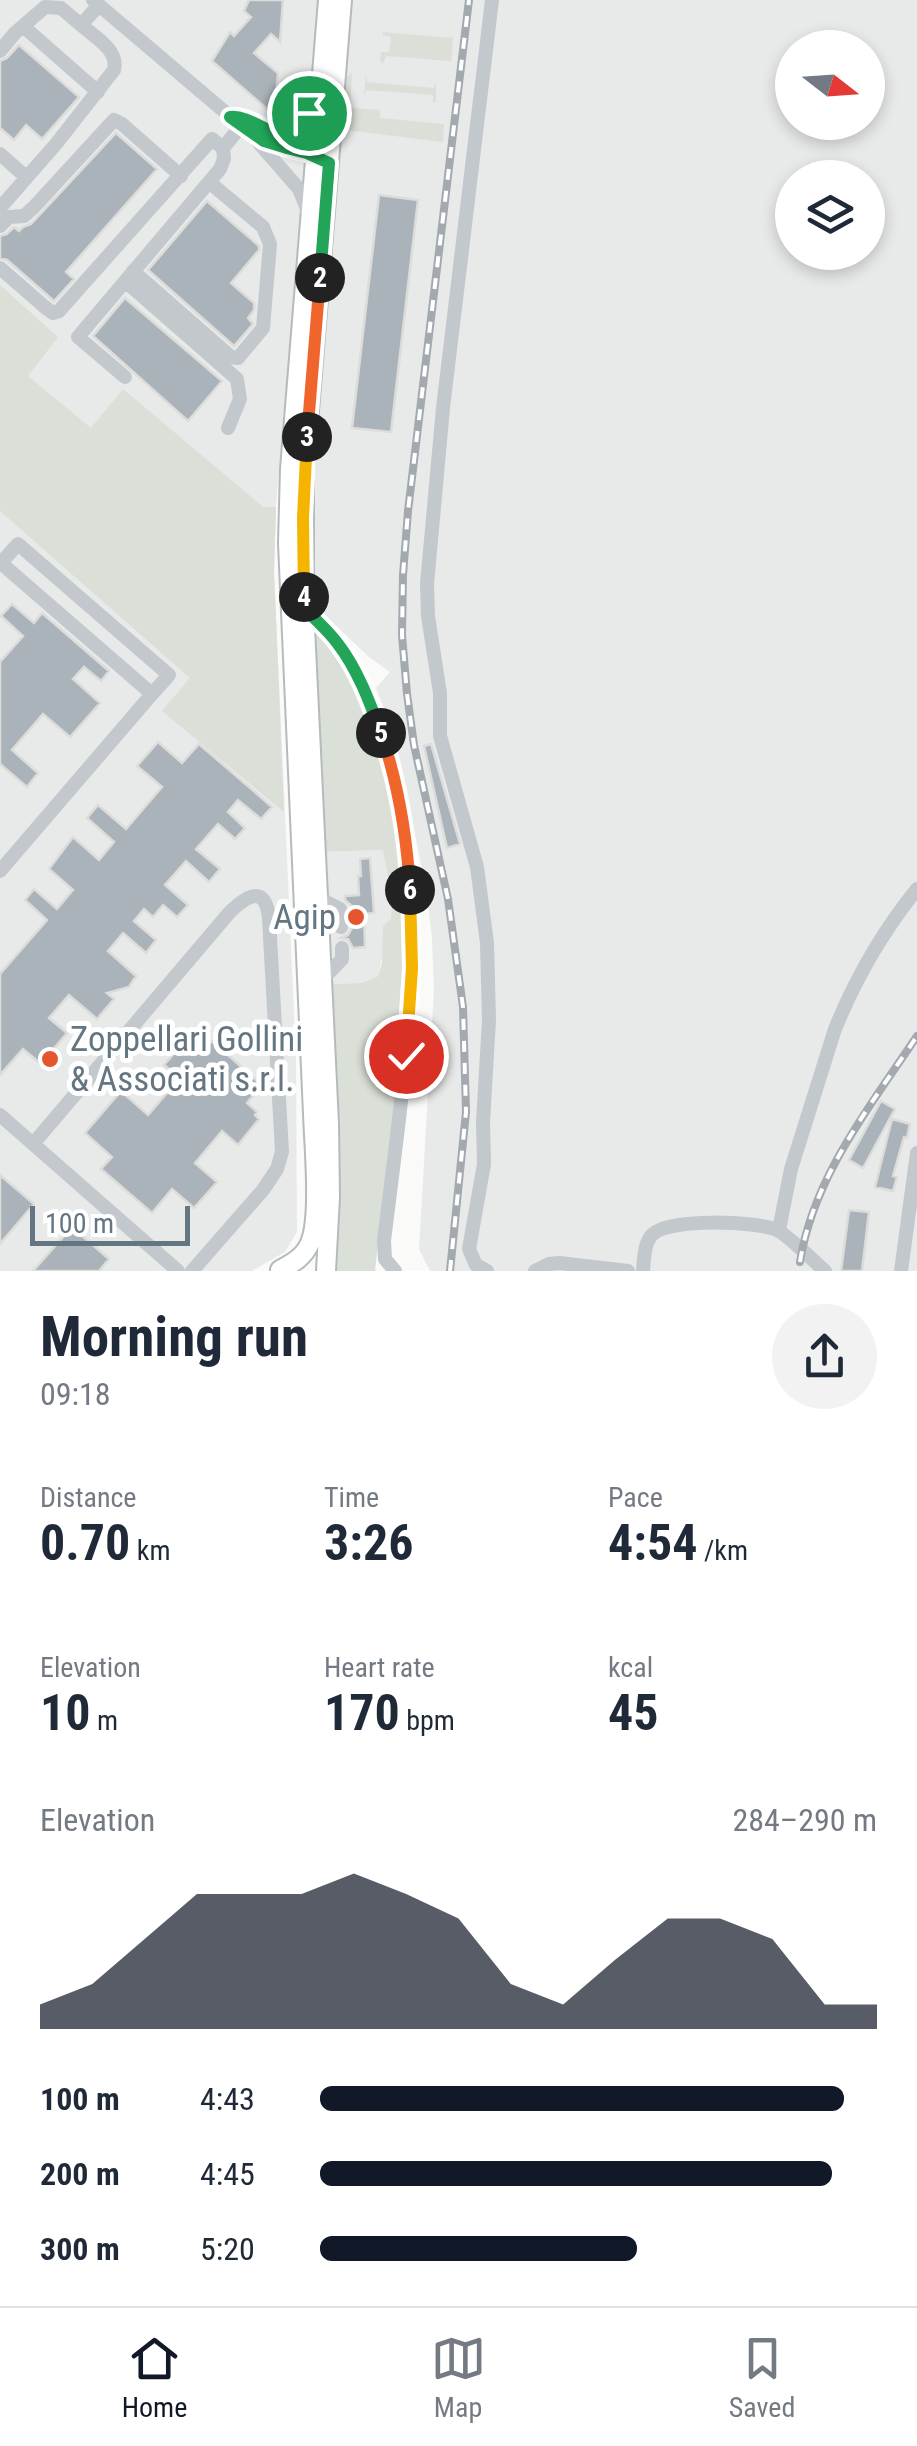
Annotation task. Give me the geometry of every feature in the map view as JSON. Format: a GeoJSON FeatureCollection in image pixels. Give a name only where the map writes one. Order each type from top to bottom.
{"type":"FeatureCollection","features":[{"type":"Feature","properties":{"kind":"main road"},"geometry":{"type":"LineString","coordinates":[[326,1271],[330,1163],[304,607],[304,473],[328,0]]}},
{"type":"Feature","properties":{"kind":"main road"},"geometry":{"type":"LineString","coordinates":[[278,1270],[295,1262],[308,1247],[314,1228],[313,1114],[288,543],[310,217],[342,0]]}},
{"type":"Feature","properties":{"kind":"main road"},"geometry":{"type":"LineString","coordinates":[[278,1270],[292,1271]]}},
{"type":"Feature","properties":{"kind":"street"},"geometry":{"type":"LineString","coordinates":[[488,1271],[476,1265],[469,1248],[484,1164],[489,1020],[487,943],[477,867],[440,736],[440,693],[427,584],[443,408],[492,0]]}},
{"type":"Feature","properties":{"kind":"street"},"geometry":{"type":"LineString","coordinates":[[81,25],[96,2],[247,130],[300,189],[310,217]]}},
{"type":"Feature","properties":{"kind":"street"},"geometry":{"type":"LineString","coordinates":[[0,51],[46,8],[54,6],[113,53],[116,62],[98,92],[0,208]]}},
{"type":"Feature","properties":{"kind":"street"},"geometry":{"type":"LineString","coordinates":[[24,27],[98,92]]}},
{"type":"Feature","properties":{"kind":"street"},"geometry":{"type":"LineString","coordinates":[[247,130],[295,144],[306,136],[320,104]]}},
{"type":"Feature","properties":{"kind":"street"},"geometry":{"type":"LineString","coordinates":[[0,226],[9,217],[24,216],[34,208],[114,120],[181,176]]}},
{"type":"Feature","properties":{"kind":"street"},"geometry":{"type":"LineString","coordinates":[[222,148],[247,130]]}},
{"type":"Feature","properties":{"kind":"street"},"geometry":{"type":"LineString","coordinates":[[0,268],[46,308],[53,313],[59,311],[212,140],[222,148],[224,159],[220,169],[78,337],[124,377]]}},
{"type":"Feature","properties":{"kind":"street"},"geometry":{"type":"LineString","coordinates":[[276,140],[320,163]]}},
{"type":"Feature","properties":{"kind":"street"},"geometry":{"type":"LineString","coordinates":[[0,154],[26,177]]}},
{"type":"Feature","properties":{"kind":"street"},"geometry":{"type":"LineString","coordinates":[[279,164],[296,171],[320,163]]}},
{"type":"Feature","properties":{"kind":"street"},"geometry":{"type":"LineString","coordinates":[[129,276],[231,357],[238,358],[245,351],[263,328],[270,244],[262,227],[208,182]]}},
{"type":"Feature","properties":{"kind":"street"},"geometry":{"type":"LineString","coordinates":[[129,276],[237,379],[240,399],[228,428]]}},
{"type":"Feature","properties":{"kind":"street"},"geometry":{"type":"LineString","coordinates":[[0,870],[169,675],[18,544],[1,564],[152,694]]}},
{"type":"Feature","properties":{"kind":"street"},"geometry":{"type":"LineString","coordinates":[[304,607],[338,644],[370,704],[392,773],[408,865],[410,1014],[384,1240],[385,1259],[396,1271]]}},
{"type":"Feature","properties":{"kind":"street"},"geometry":{"type":"LineString","coordinates":[[780,1230],[791,1170],[834,1029],[880,941],[917,889]]}},
{"type":"Feature","properties":{"kind":"street"},"geometry":{"type":"LineString","coordinates":[[33,1144],[229,913],[250,896],[264,900],[269,918],[282,1152],[277,1169],[263,1190],[192,1271]]}},
{"type":"Feature","properties":{"kind":"street"},"geometry":{"type":"LineString","coordinates":[[318,898],[340,909],[341,927]]}},
{"type":"Feature","properties":{"kind":"street"},"geometry":{"type":"LineString","coordinates":[[322,980],[342,959],[342,948]]}},
{"type":"Feature","properties":{"kind":"street"},"geometry":{"type":"LineString","coordinates":[[0,1116],[177,1271]]}},
{"type":"Feature","properties":{"kind":"street"},"geometry":{"type":"LineString","coordinates":[[901,1271],[917,1153]]}},
{"type":"Feature","properties":{"kind":"street"},"geometry":{"type":"LineString","coordinates":[[643,1271],[650,1238],[663,1228],[725,1222],[780,1230],[825,1271]]}},
{"type":"Feature","properties":{"kind":"street"},"geometry":{"type":"LineString","coordinates":[[535,1271],[559,1263],[628,1271]]}},
{"type":"Feature","properties":{"kind":"path"},"geometry":{"type":"LineString","coordinates":[[276,140],[306,120]]}},
{"type":"Feature","properties":{"kind":"shaded area"},"geometry":{"type":"Polygon","coordinates":[[[0,0],[318,0],[274,571],[296,1057],[297,1232],[285,1252],[252,1271],[0,1271],[0,0]]]}},
{"type":"Feature","properties":{"kind":"shaded area"},"geometry":{"type":"Polygon","coordinates":[[[349,0],[917,0],[917,1271],[430,1271],[419,1249],[434,988],[427,894],[395,736],[376,688],[390,672],[312,603],[311,513],[349,0]]]}},
{"type":"Feature","properties":{"kind":"shaded area"},"geometry":{"type":"Polygon","coordinates":[[[383,32],[453,38],[451,61],[386,56],[383,64],[381,52],[389,52],[391,37],[382,35],[383,32]]]}},
{"type":"Feature","properties":{"kind":"shaded area"},"geometry":{"type":"Polygon","coordinates":[[[352,73],[350,108],[380,110],[380,118],[444,124],[443,142],[339,129],[347,77],[352,73]]]}},
{"type":"Feature","properties":{"kind":"shaded area"},"geometry":{"type":"Polygon","coordinates":[[[366,74],[367,82],[434,88],[436,80],[436,102],[433,103],[433,95],[366,90],[364,97],[366,74]]]}},
{"type":"Feature","properties":{"kind":"shaded area"},"geometry":{"type":"Polygon","coordinates":[[[0,285],[58,337],[28,376],[91,428],[123,389],[263,507],[276,507],[274,571],[284,812],[162,711],[190,678],[0,511],[0,285]]]}},
{"type":"Feature","properties":{"kind":"shaded area"},"geometry":{"type":"Polygon","coordinates":[[[312,627],[356,693],[385,768],[400,850],[405,936],[403,1024],[375,1271],[333,1271],[329,984],[361,983],[378,976],[383,926],[391,919],[392,894],[383,850],[323,852],[312,627]]]}},
{"type":"Feature","properties":{"kind":"shaded area"},"geometry":{"type":"Polygon","coordinates":[[[384,850],[392,894],[391,919],[378,976],[361,983],[329,984],[323,852],[384,850]]]}},
{"type":"Feature","properties":{"kind":"building"},"geometry":{"type":"Polygon","coordinates":[[[249,0],[283,0],[280,42],[271,34],[254,53],[278,73],[274,115],[212,61],[230,32],[234,36],[251,17],[244,11],[249,0]]]}},
{"type":"Feature","properties":{"kind":"building"},"geometry":{"type":"Polygon","coordinates":[[[19,45],[79,97],[42,139],[26,125],[14,140],[0,128],[0,61],[19,45]]]}},
{"type":"Feature","properties":{"kind":"building"},"geometry":{"type":"Polygon","coordinates":[[[116,133],[157,169],[66,272],[74,279],[54,301],[0,258],[0,236],[14,227],[19,231],[31,224],[116,133]]]}},
{"type":"Feature","properties":{"kind":"building"},"geometry":{"type":"Polygon","coordinates":[[[379,195],[418,200],[391,432],[352,428],[379,195]]]}},
{"type":"Feature","properties":{"kind":"building"},"geometry":{"type":"Polygon","coordinates":[[[207,201],[259,246],[231,283],[254,303],[248,318],[253,324],[234,346],[148,270],[207,201]]]}},
{"type":"Feature","properties":{"kind":"building"},"geometry":{"type":"Polygon","coordinates":[[[125,298],[222,381],[188,421],[93,336],[125,298]]]}},
{"type":"Feature","properties":{"kind":"building"},"geometry":{"type":"Polygon","coordinates":[[[12,604],[34,623],[42,613],[109,671],[101,681],[84,667],[73,679],[100,703],[70,737],[43,714],[12,750],[38,773],[27,787],[0,764],[0,662],[23,636],[1,616],[12,604]]]}},
{"type":"Feature","properties":{"kind":"building"},"geometry":{"type":"Polygon","coordinates":[[[158,742],[182,763],[199,744],[272,807],[261,819],[238,800],[228,812],[245,828],[235,839],[218,824],[196,849],[220,869],[209,882],[186,861],[165,885],[188,905],[177,917],[163,905],[153,917],[144,909],[134,921],[156,940],[146,953],[123,933],[108,951],[136,976],[129,987],[107,993],[114,999],[97,1019],[69,995],[49,1018],[67,1033],[41,1064],[23,1049],[0,1075],[0,974],[47,920],[25,900],[34,889],[57,909],[73,890],[49,869],[73,837],[99,860],[114,842],[87,818],[98,805],[126,829],[162,787],[137,766],[158,742]]]}},
{"type":"Feature","properties":{"kind":"building"},"geometry":{"type":"Polygon","coordinates":[[[431,744],[460,844],[447,848],[424,746],[431,744]]]}},
{"type":"Feature","properties":{"kind":"building"},"geometry":{"type":"Polygon","coordinates":[[[370,858],[374,913],[364,914],[365,947],[353,948],[348,939],[341,938],[353,926],[352,906],[345,896],[359,895],[360,859],[370,858]]]}},
{"type":"Feature","properties":{"kind":"building"},"geometry":{"type":"Polygon","coordinates":[[[191,1034],[206,1047],[212,1041],[262,1085],[247,1103],[259,1119],[238,1145],[222,1131],[195,1163],[217,1182],[194,1208],[172,1189],[152,1213],[101,1169],[112,1157],[85,1133],[121,1091],[148,1115],[180,1078],[164,1065],[191,1034]]]}},
{"type":"Feature","properties":{"kind":"building"},"geometry":{"type":"Polygon","coordinates":[[[881,1101],[895,1109],[863,1168],[849,1160],[881,1101]]]}},
{"type":"Feature","properties":{"kind":"building"},"geometry":{"type":"Polygon","coordinates":[[[892,1119],[910,1124],[893,1176],[897,1177],[893,1191],[875,1187],[892,1119]]]}},
{"type":"Feature","properties":{"kind":"building"},"geometry":{"type":"Polygon","coordinates":[[[0,1175],[34,1204],[0,1244],[0,1175]]]}},
{"type":"Feature","properties":{"kind":"building"},"geometry":{"type":"Polygon","coordinates":[[[849,1210],[869,1212],[862,1271],[841,1271],[849,1210]]]}},
{"type":"Feature","properties":{"kind":"building"},"geometry":{"type":"Polygon","coordinates":[[[72,1227],[109,1259],[99,1271],[33,1271],[72,1227]]]}},
{"type":"Feature","properties":{"kind":"railway"},"geometry":{"type":"LineString","coordinates":[[450,1271],[466,1112],[463,1007],[448,899],[414,745],[402,635],[408,511],[469,0]]}},
{"type":"Feature","properties":{"kind":"railway"},"geometry":{"type":"LineString","coordinates":[[800,1262],[817,1201],[831,1171],[863,1115],[917,1036]]}},
{"type":"Feature","properties":{"kind":"place","name":"Agip"},"geometry":{"type":"Point","coordinates":[356,917]}},
{"type":"Feature","properties":{"kind":"place","name":"Zoppellari Gollini & Associati s.r.l."},"geometry":{"type":"Point","coordinates":[50,1059]}},
{"type":"Feature","properties":{"kind":"route"},"geometry":{"type":"LineString","coordinates":[[309,113],[300,127],[282,134],[264,130],[243,116],[230,117],[264,141],[329,163],[304,473],[304,607],[338,644],[354,671],[370,704],[392,773],[402,819],[411,913],[406,1056]]}}]}
